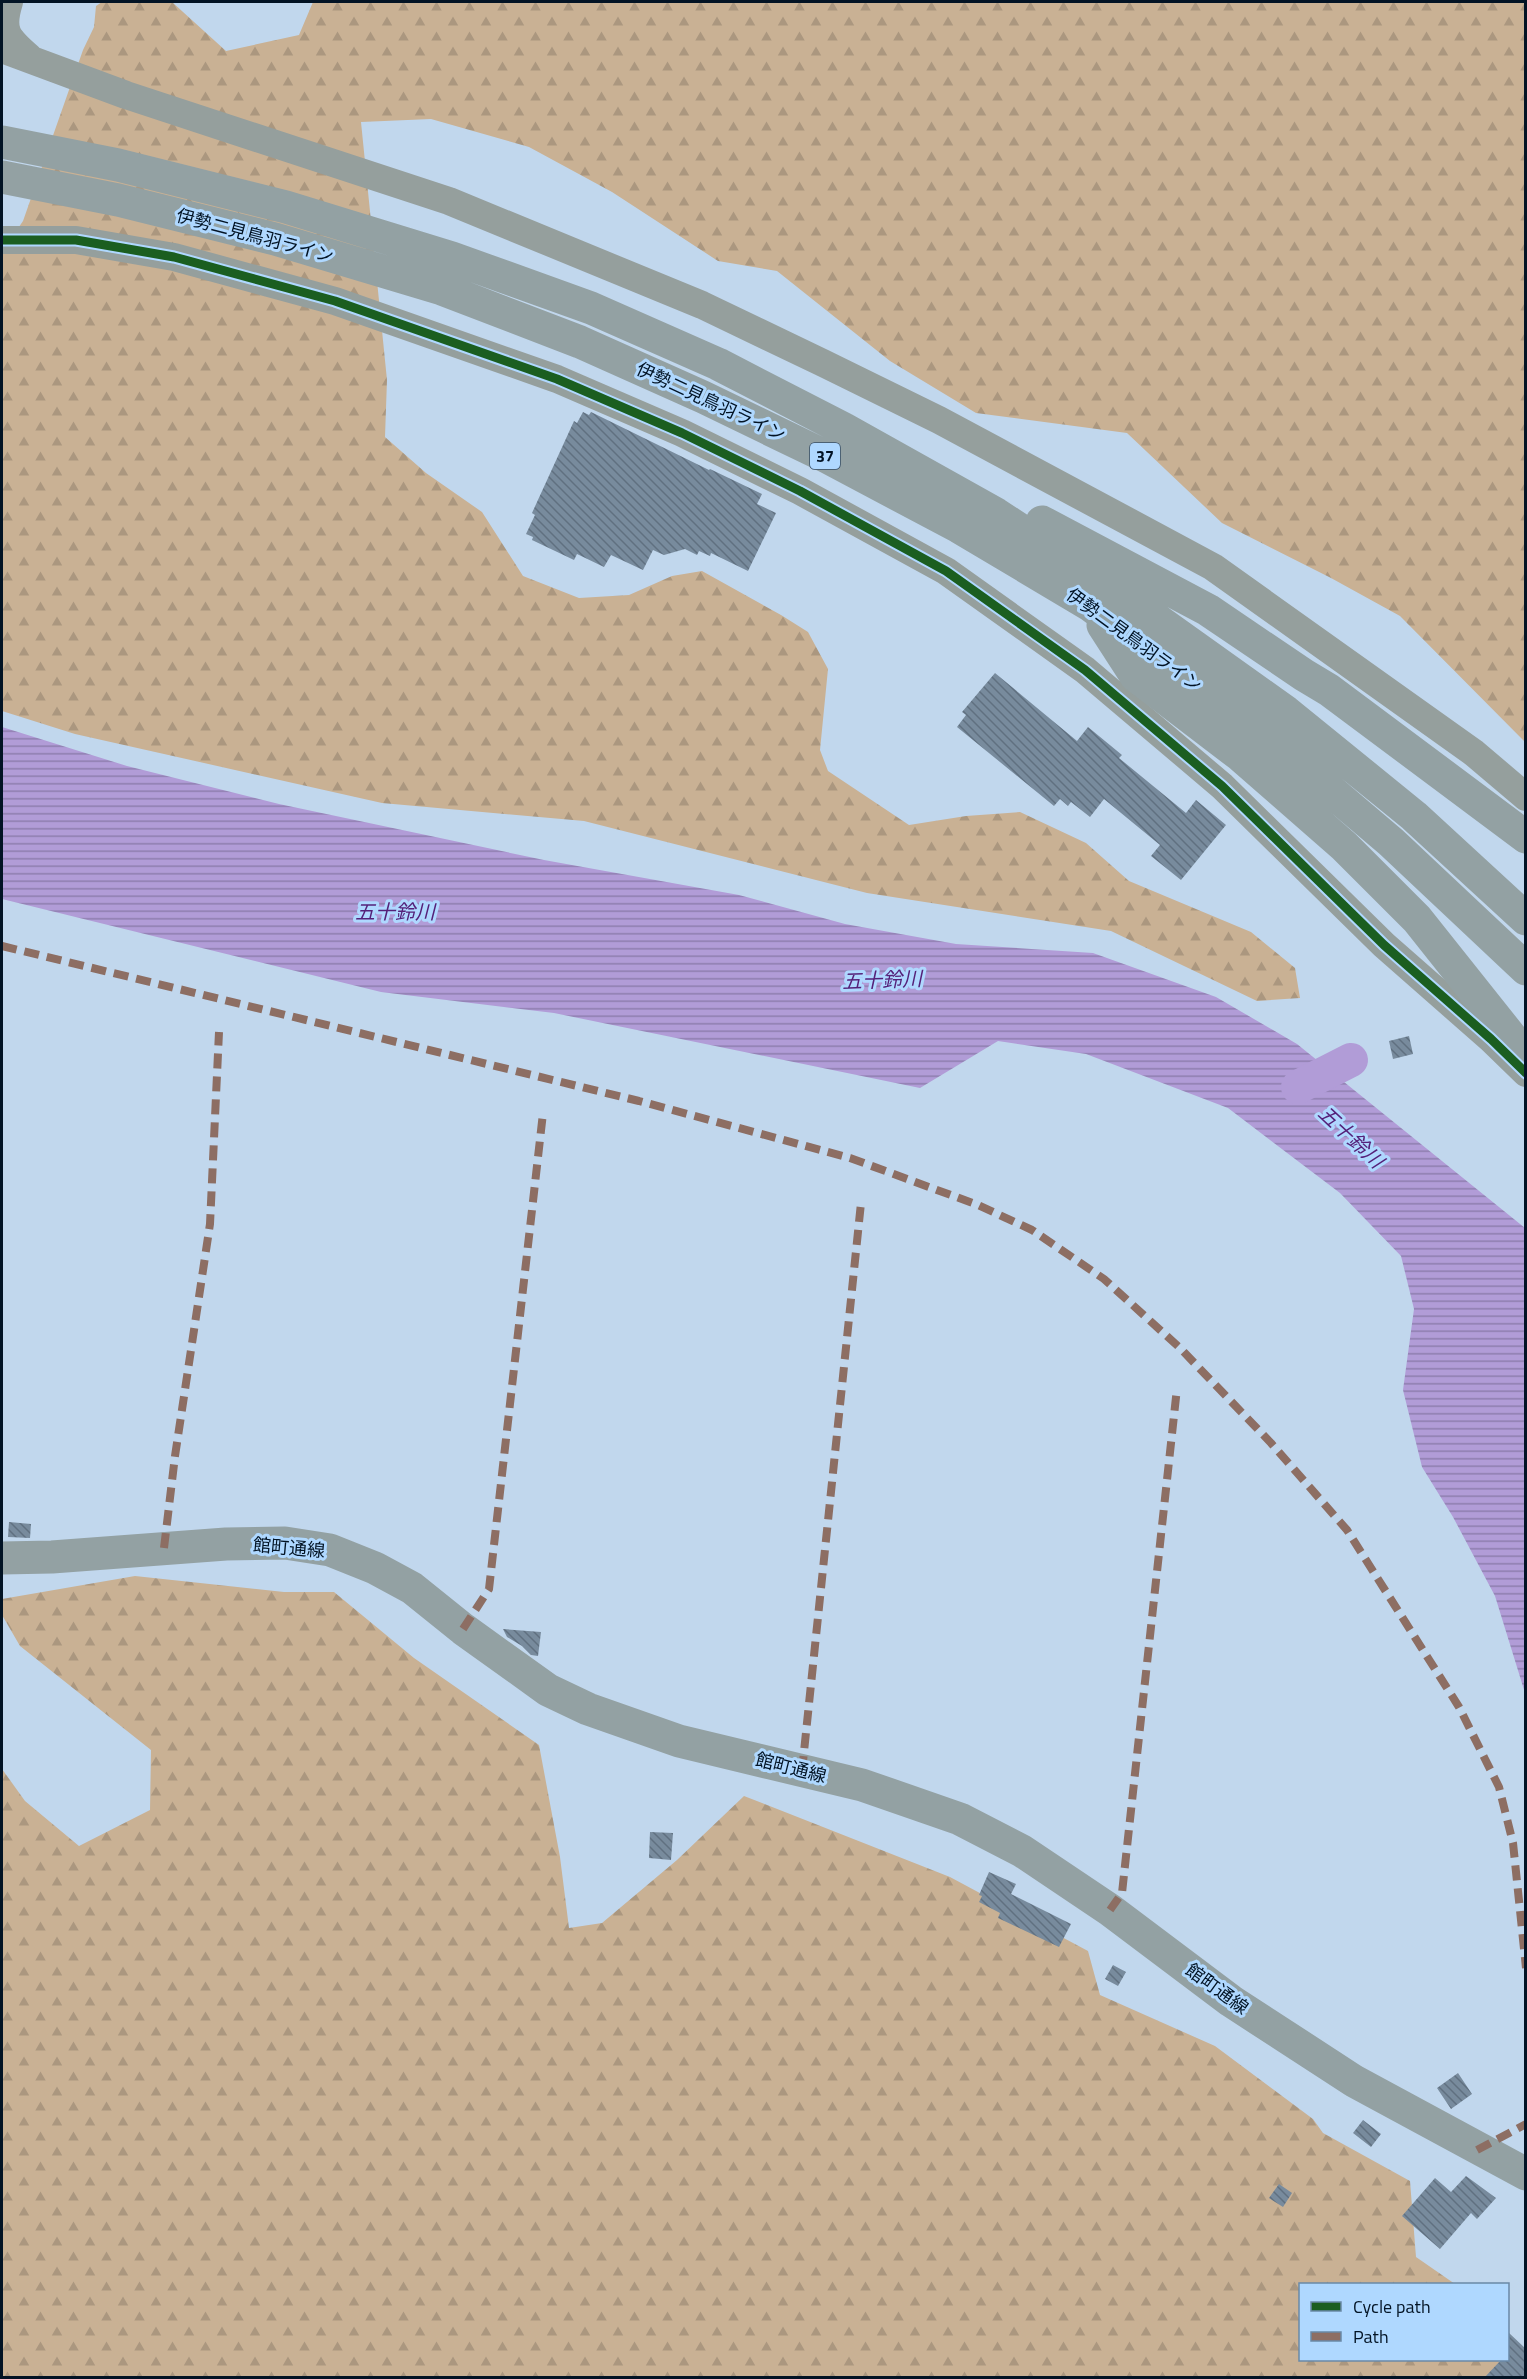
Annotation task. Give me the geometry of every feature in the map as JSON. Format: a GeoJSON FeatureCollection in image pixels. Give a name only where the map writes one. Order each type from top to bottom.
{"type":"FeatureCollection","features":[{"type":"Feature","properties":{"kind":"main road","name":"伊勢二見鳥羽ライン"},"geometry":{"type":"LineString","coordinates":[[2,142],[118,165],[285,207],[452,258],[591,308],[729,369],[844,429],[996,514],[1143,610],[1286,712],[1414,816],[1526,919]]}},
{"type":"Feature","properties":{"kind":"main road","name":"伊勢二見鳥羽ライン"},"geometry":{"type":"LineString","coordinates":[[2,177],[118,201],[275,239],[442,290],[580,342],[703,397],[826,457],[959,527],[1090,605],[1265,735],[1391,842],[1526,969]]}},
{"type":"Feature","properties":{"kind":"main road"},"geometry":{"type":"LineString","coordinates":[[996,514],[1041,522],[1208,610],[1329,690],[1526,837]]}},
{"type":"Feature","properties":{"kind":"main road"},"geometry":{"type":"LineString","coordinates":[[1090,605],[1136,676],[1241,756],[1344,846],[1417,920],[1526,1056]]}},
{"type":"Feature","properties":{"kind":"main road","name":"館町通線"},"geometry":{"type":"LineString","coordinates":[[2,1558],[52,1557],[226,1544],[285,1544],[330,1550],[375,1568],[412,1587],[463,1629],[548,1690],[588,1709],[679,1741],[862,1785],[960,1819],[1022,1851],[1110,1910],[1231,2001],[1354,2082],[1526,2175]]}},
{"type":"Feature","properties":{"kind":"street"},"geometry":{"type":"LineString","coordinates":[[9,2],[4,12],[4,31],[13,44],[33,61]]}},
{"type":"Feature","properties":{"kind":"street"},"geometry":{"type":"LineString","coordinates":[[2,49],[202,121],[449,201],[702,305],[834,368],[939,420],[1213,567],[1474,753],[1526,797]]}},
{"type":"Feature","properties":{"kind":"street"},"geometry":{"type":"LineString","coordinates":[[2,240],[76,240],[174,256],[335,302],[557,379],[682,433],[800,491],[946,572],[1085,670],[1222,786],[1384,945],[1526,1073]]}},
{"type":"Feature","properties":{"kind":"green space"},"geometry":{"type":"Polygon","coordinates":[[[102,2],[172,2],[226,51],[299,35],[313,2],[1525,2],[1525,742],[1400,616],[1222,523],[1127,433],[976,413],[890,361],[777,271],[718,261],[612,192],[529,147],[431,119],[361,122],[387,380],[385,437],[426,473],[482,512],[523,576],[579,598],[629,595],[672,576],[702,571],[808,632],[828,669],[820,750],[828,771],[909,825],[966,816],[1020,812],[1086,843],[1129,881],[1251,932],[1295,968],[1300,998],[1257,1001],[1111,931],[867,893],[584,821],[382,803],[75,734],[2,711],[2,252],[23,221],[83,50],[94,27],[96,6],[102,2]]]}},
{"type":"Feature","properties":{"kind":"green space"},"geometry":{"type":"Polygon","coordinates":[[[135,1576],[284,1592],[334,1592],[414,1658],[539,1745],[560,1857],[569,1928],[602,1923],[677,1860],[744,1796],[950,1877],[1088,1951],[1100,1995],[1215,2046],[1313,2119],[1323,2133],[1410,2181],[1416,2257],[1454,2283],[1299,2283],[1299,2361],[1498,2361],[1515,2377],[2,2377],[2,1769],[25,1801],[79,1846],[150,1810],[151,1750],[20,1646],[2,1615],[2,1599],[135,1576]]]}},
{"type":"Feature","properties":{"kind":"water","name":"五十鈴川"},"geometry":{"type":"Polygon","coordinates":[[[2,727],[127,766],[279,804],[544,860],[739,895],[845,924],[956,944],[1093,953],[1216,997],[1297,1044],[1525,1228],[1525,1693],[1495,1596],[1453,1517],[1422,1467],[1403,1390],[1414,1309],[1401,1256],[1340,1193],[1228,1108],[1086,1054],[998,1041],[920,1088],[554,1013],[381,992],[2,899],[2,727]]]}},
{"type":"Feature","properties":{"kind":"building"},"geometry":{"type":"Polygon","coordinates":[[[583,412],[589,415],[591,412],[762,494],[757,504],[776,513],[748,571],[711,553],[710,556],[699,551],[697,555],[685,549],[664,555],[653,550],[643,570],[611,555],[604,567],[577,554],[574,560],[532,540],[533,537],[526,534],[535,515],[532,513],[574,421],[577,423],[583,412]]]}},
{"type":"Feature","properties":{"kind":"building"},"geometry":{"type":"Polygon","coordinates":[[[995,673],[1077,741],[1088,727],[1122,755],[1119,758],[1186,813],[1196,800],[1226,825],[1181,880],[1151,856],[1160,845],[1104,799],[1090,817],[1071,802],[1068,806],[1060,799],[1054,806],[957,727],[966,715],[962,712],[995,673]]]}},
{"type":"Feature","properties":{"kind":"building"},"geometry":{"type":"Polygon","coordinates":[[[1409,1036],[1413,1054],[1393,1059],[1389,1041],[1409,1036]]]}},
{"type":"Feature","properties":{"kind":"building"},"geometry":{"type":"Polygon","coordinates":[[[9,1522],[31,1524],[30,1538],[8,1537],[9,1522]]]}},
{"type":"Feature","properties":{"kind":"building"},"geometry":{"type":"Polygon","coordinates":[[[503,1629],[541,1632],[538,1656],[531,1655],[507,1637],[503,1629]]]}},
{"type":"Feature","properties":{"kind":"building"},"geometry":{"type":"Polygon","coordinates":[[[650,1832],[673,1833],[671,1860],[649,1858],[650,1832]]]}},
{"type":"Feature","properties":{"kind":"building"},"geometry":{"type":"Polygon","coordinates":[[[989,1872],[1016,1884],[1011,1894],[1071,1924],[1059,1947],[998,1918],[1000,1913],[979,1902],[982,1896],[979,1895],[989,1872]]]}},
{"type":"Feature","properties":{"kind":"building"},"geometry":{"type":"Polygon","coordinates":[[[1113,1965],[1126,1972],[1118,1986],[1105,1979],[1113,1965]]]}},
{"type":"Feature","properties":{"kind":"building"},"geometry":{"type":"Polygon","coordinates":[[[1458,2073],[1472,2094],[1451,2109],[1437,2088],[1458,2073]]]}},
{"type":"Feature","properties":{"kind":"building"},"geometry":{"type":"Polygon","coordinates":[[[1363,2120],[1381,2134],[1371,2147],[1353,2133],[1363,2120]]]}},
{"type":"Feature","properties":{"kind":"building"},"geometry":{"type":"Polygon","coordinates":[[[1466,2176],[1496,2198],[1477,2219],[1471,2213],[1440,2249],[1402,2216],[1435,2178],[1451,2192],[1466,2176]]]}},
{"type":"Feature","properties":{"kind":"building"},"geometry":{"type":"Polygon","coordinates":[[[1279,2184],[1292,2193],[1283,2207],[1269,2198],[1279,2184]]]}},
{"type":"Feature","properties":{"kind":"building"},"geometry":{"type":"Polygon","coordinates":[[[1509,2333],[1526,2349],[1526,2378],[1484,2378],[1500,2361],[1509,2361],[1509,2333]]]}},
{"type":"Feature","properties":{"kind":"waterway"},"geometry":{"type":"LineString","coordinates":[[1298,1087],[1351,1060]]}},
{"type":"Feature","properties":{"kind":"marked path"},"geometry":{"type":"LineString","coordinates":[[2,946],[639,1101],[850,1158],[978,1205],[1032,1230],[1104,1279],[1180,1348],[1271,1443],[1347,1530],[1459,1707],[1499,1787],[1513,1843],[1526,1968]]}},
{"type":"Feature","properties":{"kind":"marked path"},"geometry":{"type":"LineString","coordinates":[[164,1548],[175,1456],[210,1224],[219,1032]]}},
{"type":"Feature","properties":{"kind":"marked path"},"geometry":{"type":"LineString","coordinates":[[463,1629],[489,1589],[543,1113]]}},
{"type":"Feature","properties":{"kind":"marked path"},"geometry":{"type":"LineString","coordinates":[[802,1771],[861,1203]]}},
{"type":"Feature","properties":{"kind":"marked path"},"geometry":{"type":"LineString","coordinates":[[1110,1910],[1122,1893],[1177,1388]]}},
{"type":"Feature","properties":{"kind":"marked path"},"geometry":{"type":"LineString","coordinates":[[1477,2150],[1526,2124]]}},
{"type":"Feature","properties":{"kind":"cycle path"},"geometry":{"type":"LineString","coordinates":[[2,240],[76,240],[174,257],[335,301],[557,379],[682,433],[800,491],[946,571],[1085,670],[1222,786],[1384,945],[1491,1039],[1526,1073]]}}]}
